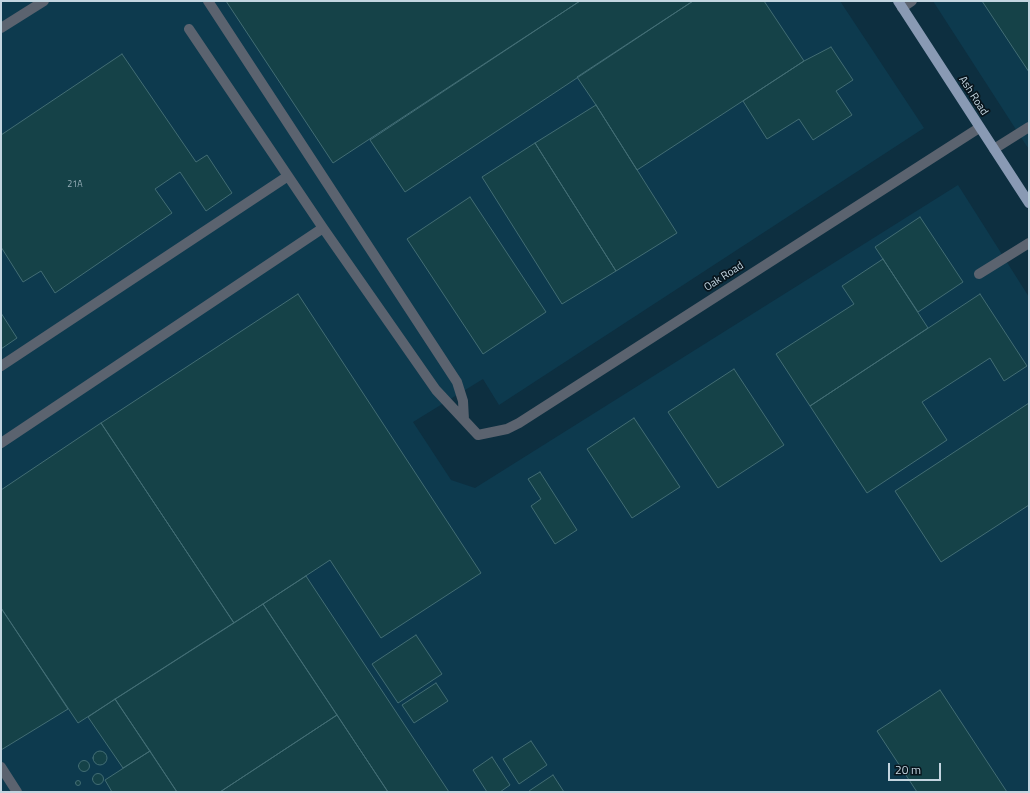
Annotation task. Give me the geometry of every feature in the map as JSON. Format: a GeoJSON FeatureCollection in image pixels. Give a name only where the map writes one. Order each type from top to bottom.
{"type":"FeatureCollection","features":[{"type":"Feature","properties":{"kind":"main road","name":"Ash Road"},"geometry":{"type":"LineString","coordinates":[[900,4],[979,128],[1028,199]]}},
{"type":"Feature","properties":{"kind":"street"},"geometry":{"type":"LineString","coordinates":[[1,28],[44,1]]}},
{"type":"Feature","properties":{"kind":"street"},"geometry":{"type":"LineString","coordinates":[[208,1],[457,382],[463,402],[464,420]]}},
{"type":"Feature","properties":{"kind":"street"},"geometry":{"type":"LineString","coordinates":[[900,4],[912,1]]}},
{"type":"Feature","properties":{"kind":"street"},"geometry":{"type":"LineString","coordinates":[[190,29],[323,228],[436,390],[464,420]]}},
{"type":"Feature","properties":{"kind":"street"},"geometry":{"type":"LineString","coordinates":[[994,149],[1029,127]]}},
{"type":"Feature","properties":{"kind":"street","name":"Oak Road"},"geometry":{"type":"LineString","coordinates":[[464,420],[478,435],[507,429],[520,423],[979,128]]}},
{"type":"Feature","properties":{"kind":"street"},"geometry":{"type":"LineString","coordinates":[[1,366],[288,176]]}},
{"type":"Feature","properties":{"kind":"street"},"geometry":{"type":"LineString","coordinates":[[1,443],[323,228]]}},
{"type":"Feature","properties":{"kind":"street"},"geometry":{"type":"LineString","coordinates":[[979,274],[1029,242]]}},
{"type":"Feature","properties":{"kind":"street"},"geometry":{"type":"LineString","coordinates":[[1,768],[17,792]]}},
{"type":"Feature","properties":{"kind":"shaded area"},"geometry":{"type":"Polygon","coordinates":[[[1,1],[840,1],[924,128],[499,405],[483,379],[413,422],[451,480],[475,488],[958,185],[1029,297],[1029,792],[1,792],[1,1]]]}},
{"type":"Feature","properties":{"kind":"shaded area"},"geometry":{"type":"Polygon","coordinates":[[[933,1],[1029,1],[1029,149],[1026,145],[933,1]]]}},
{"type":"Feature","properties":{"kind":"building"},"geometry":{"type":"Polygon","coordinates":[[[226,1],[580,1],[333,163],[226,1]]]}},
{"type":"Feature","properties":{"kind":"building"},"geometry":{"type":"Polygon","coordinates":[[[580,1],[693,1],[405,192],[370,140],[580,1]]]}},
{"type":"Feature","properties":{"kind":"building"},"geometry":{"type":"Polygon","coordinates":[[[693,1],[764,1],[804,61],[637,170],[577,77],[693,1]]]}},
{"type":"Feature","properties":{"kind":"building"},"geometry":{"type":"Polygon","coordinates":[[[982,1],[1029,1],[1029,72],[982,1]]]}},
{"type":"Feature","properties":{"kind":"building"},"geometry":{"type":"Polygon","coordinates":[[[831,47],[853,80],[836,91],[852,115],[813,140],[799,119],[767,139],[743,101],[804,61],[831,47]]]}},
{"type":"Feature","properties":{"kind":"building"},"geometry":{"type":"Polygon","coordinates":[[[122,54],[196,162],[207,155],[232,193],[206,211],[180,172],[155,189],[172,213],[55,293],[41,271],[23,282],[1,247],[1,135],[122,54]]]}},
{"type":"Feature","properties":{"kind":"building"},"geometry":{"type":"Polygon","coordinates":[[[596,105],[677,233],[616,271],[535,143],[596,105]]]}},
{"type":"Feature","properties":{"kind":"building"},"geometry":{"type":"Polygon","coordinates":[[[535,143],[616,271],[562,304],[482,177],[535,143]]]}},
{"type":"Feature","properties":{"kind":"building"},"geometry":{"type":"Polygon","coordinates":[[[470,197],[546,312],[483,354],[407,239],[470,197]]]}},
{"type":"Feature","properties":{"kind":"building"},"geometry":{"type":"Polygon","coordinates":[[[920,217],[963,282],[918,312],[875,247],[920,217]]]}},
{"type":"Feature","properties":{"kind":"building"},"geometry":{"type":"Polygon","coordinates":[[[883,259],[928,328],[810,406],[776,354],[854,304],[842,286],[883,259]]]}},
{"type":"Feature","properties":{"kind":"building"},"geometry":{"type":"Polygon","coordinates":[[[298,294],[481,573],[381,638],[330,560],[234,623],[101,423],[298,294]]]}},
{"type":"Feature","properties":{"kind":"building"},"geometry":{"type":"Polygon","coordinates":[[[980,294],[1027,366],[1004,381],[990,358],[922,402],[947,440],[867,493],[810,406],[980,294]]]}},
{"type":"Feature","properties":{"kind":"building"},"geometry":{"type":"Polygon","coordinates":[[[1,313],[17,338],[1,349],[1,313]]]}},
{"type":"Feature","properties":{"kind":"building"},"geometry":{"type":"Polygon","coordinates":[[[734,369],[784,445],[718,488],[668,412],[734,369]]]}},
{"type":"Feature","properties":{"kind":"building"},"geometry":{"type":"Polygon","coordinates":[[[1029,403],[1029,505],[941,562],[895,491],[1029,403]]]}},
{"type":"Feature","properties":{"kind":"building"},"geometry":{"type":"Polygon","coordinates":[[[634,418],[680,487],[632,518],[587,449],[634,418]]]}},
{"type":"Feature","properties":{"kind":"building"},"geometry":{"type":"Polygon","coordinates":[[[101,423],[234,623],[78,723],[1,608],[1,490],[101,423]]]}},
{"type":"Feature","properties":{"kind":"building"},"geometry":{"type":"Polygon","coordinates":[[[540,472],[577,530],[555,544],[531,506],[541,499],[528,479],[540,472]]]}},
{"type":"Feature","properties":{"kind":"building"},"geometry":{"type":"Polygon","coordinates":[[[306,576],[449,792],[388,792],[263,604],[306,576]]]}},
{"type":"Feature","properties":{"kind":"building"},"geometry":{"type":"Polygon","coordinates":[[[263,604],[337,715],[220,792],[177,792],[115,699],[263,604]]]}},
{"type":"Feature","properties":{"kind":"building"},"geometry":{"type":"Polygon","coordinates":[[[1,608],[68,709],[1,750],[1,608]]]}},
{"type":"Feature","properties":{"kind":"building"},"geometry":{"type":"Polygon","coordinates":[[[416,635],[442,674],[398,703],[372,664],[416,635]]]}},
{"type":"Feature","properties":{"kind":"building"},"geometry":{"type":"Polygon","coordinates":[[[436,683],[448,701],[414,723],[402,705],[436,683]]]}},
{"type":"Feature","properties":{"kind":"building"},"geometry":{"type":"Polygon","coordinates":[[[940,690],[1007,792],[917,792],[877,731],[940,690]]]}},
{"type":"Feature","properties":{"kind":"building"},"geometry":{"type":"Polygon","coordinates":[[[115,699],[150,751],[123,768],[88,717],[115,699]]]}},
{"type":"Feature","properties":{"kind":"building"},"geometry":{"type":"Polygon","coordinates":[[[337,715],[388,792],[220,792],[337,715]]]}},
{"type":"Feature","properties":{"kind":"building"},"geometry":{"type":"Polygon","coordinates":[[[531,741],[547,765],[519,784],[503,759],[531,741]]]}},
{"type":"Feature","properties":{"kind":"building"},"geometry":{"type":"Polygon","coordinates":[[[97,751],[103,751],[107,755],[107,761],[103,765],[97,765],[93,761],[93,755],[97,751]]]}},
{"type":"Feature","properties":{"kind":"building"},"geometry":{"type":"Polygon","coordinates":[[[150,751],[177,792],[112,792],[105,780],[150,751]]]}},
{"type":"Feature","properties":{"kind":"building"},"geometry":{"type":"Polygon","coordinates":[[[492,757],[510,785],[500,792],[487,792],[473,770],[492,757]]]}},
{"type":"Feature","properties":{"kind":"building"},"geometry":{"type":"Polygon","coordinates":[[[82,761],[86,761],[88,762],[88,770],[82,771],[79,768],[79,764],[82,761]]]}},
{"type":"Feature","properties":{"kind":"building"},"geometry":{"type":"Polygon","coordinates":[[[96,774],[100,774],[102,775],[102,783],[96,784],[93,781],[93,777],[96,774]]]}},
{"type":"Feature","properties":{"kind":"building"},"geometry":{"type":"Polygon","coordinates":[[[553,775],[564,792],[529,792],[529,791],[553,775]]]}},
{"type":"Feature","properties":{"kind":"building"},"geometry":{"type":"Polygon","coordinates":[[[78,780],[81,783],[78,786],[75,783],[78,780]]]}}]}
